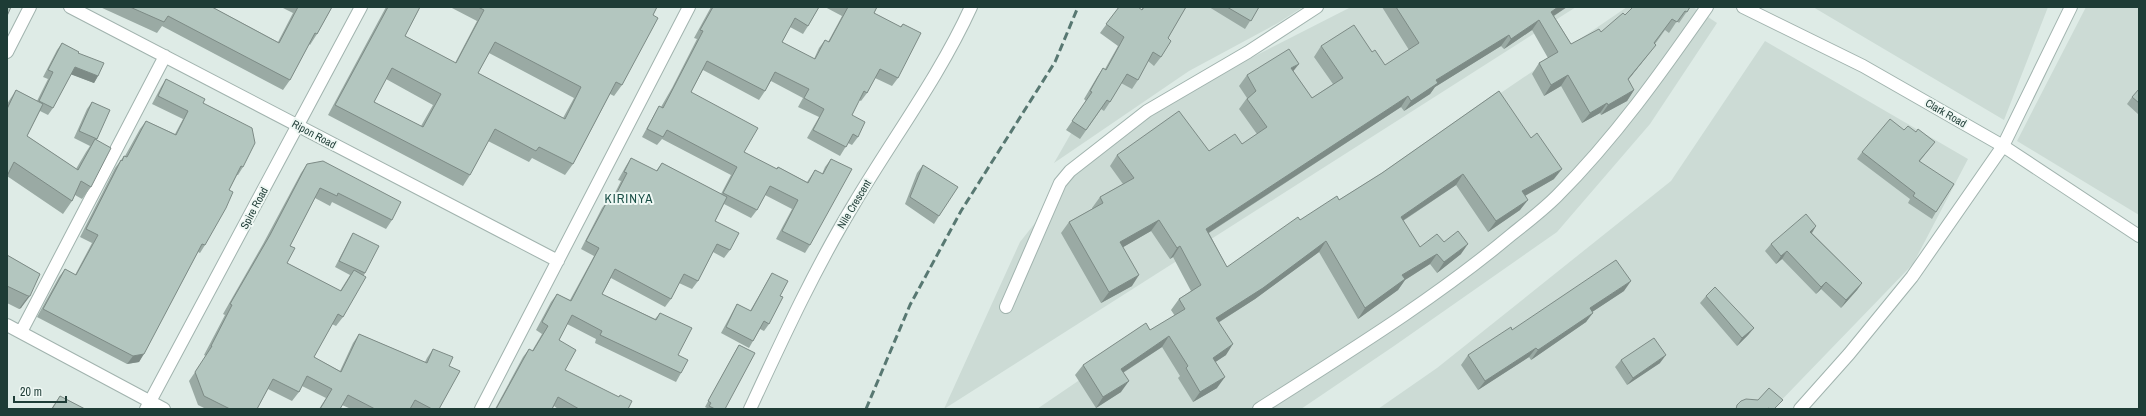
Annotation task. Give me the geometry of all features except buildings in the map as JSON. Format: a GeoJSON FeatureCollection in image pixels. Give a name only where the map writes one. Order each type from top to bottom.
{"type":"FeatureCollection","features":[{"type":"Feature","properties":{"kind":"street"},"geometry":{"type":"LineString","coordinates":[[7,52],[30,7]]}},
{"type":"Feature","properties":{"kind":"street","name":"Ripon Road"},"geometry":{"type":"LineString","coordinates":[[70,7],[558,261]]}},
{"type":"Feature","properties":{"kind":"street","name":"Spire Road"},"geometry":{"type":"LineString","coordinates":[[148,405],[299,126],[361,7]]}},
{"type":"Feature","properties":{"kind":"street"},"geometry":{"type":"LineString","coordinates":[[482,409],[688,7]]}},
{"type":"Feature","properties":{"kind":"street","name":"Nile Crescent"},"geometry":{"type":"LineString","coordinates":[[750,409],[819,264],[854,203],[934,79],[957,38],[971,7]]}},
{"type":"Feature","properties":{"kind":"street"},"geometry":{"type":"LineString","coordinates":[[1006,307],[1060,183],[1070,171],[1147,111],[1248,52],[1317,7]]}},
{"type":"Feature","properties":{"kind":"street"},"geometry":{"type":"LineString","coordinates":[[1259,409],[1406,314],[1482,259],[1556,197],[1603,147],[1646,94],[1707,7]]}},
{"type":"Feature","properties":{"kind":"street","name":"Clark Road"},"geometry":{"type":"LineString","coordinates":[[1743,7],[1863,66],[2003,146],[2139,236]]}},
{"type":"Feature","properties":{"kind":"street"},"geometry":{"type":"LineString","coordinates":[[1800,409],[1849,354],[1912,277],[2003,146],[2071,7]]}},
{"type":"Feature","properties":{"kind":"street"},"geometry":{"type":"LineString","coordinates":[[21,332],[165,56]]}},
{"type":"Feature","properties":{"kind":"street"},"geometry":{"type":"LineString","coordinates":[[7,325],[148,405],[164,409]]}},
{"type":"Feature","properties":{"kind":"shaded area"},"geometry":{"type":"Polygon","coordinates":[[[1146,7],[1303,7],[1278,23],[1189,71],[1054,163],[1104,76],[1146,7]]]}},
{"type":"Feature","properties":{"kind":"shaded area"},"geometry":{"type":"Polygon","coordinates":[[[1351,7],[1576,7],[944,409],[1020,242],[1085,160],[1147,111],[1351,7]]]}},
{"type":"Feature","properties":{"kind":"shaded area"},"geometry":{"type":"Polygon","coordinates":[[[1627,7],[1693,7],[1717,23],[1650,124],[1557,232],[1394,346],[1301,409],[1037,409],[1627,7]]]}},
{"type":"Feature","properties":{"kind":"shaded area"},"geometry":{"type":"Polygon","coordinates":[[[1813,7],[2048,7],[2004,120],[1813,7]]]}},
{"type":"Feature","properties":{"kind":"shaded area"},"geometry":{"type":"Polygon","coordinates":[[[2086,7],[2139,7],[2139,215],[2017,141],[2086,7]]]}},
{"type":"Feature","properties":{"kind":"shaded area"},"geometry":{"type":"Polygon","coordinates":[[[1765,41],[1968,159],[1913,264],[1773,409],[1378,409],[1437,368],[1671,181],[1765,41]]]}},
{"type":"Feature","properties":{"kind":"railway"},"geometry":{"type":"LineString","coordinates":[[866,409],[910,305],[961,211],[1055,62],[1078,7]]}},
{"type":"Feature","properties":{"kind":"district","name":"KIRINYA"},"geometry":{"type":"Point","coordinates":[629,198]}}]}
